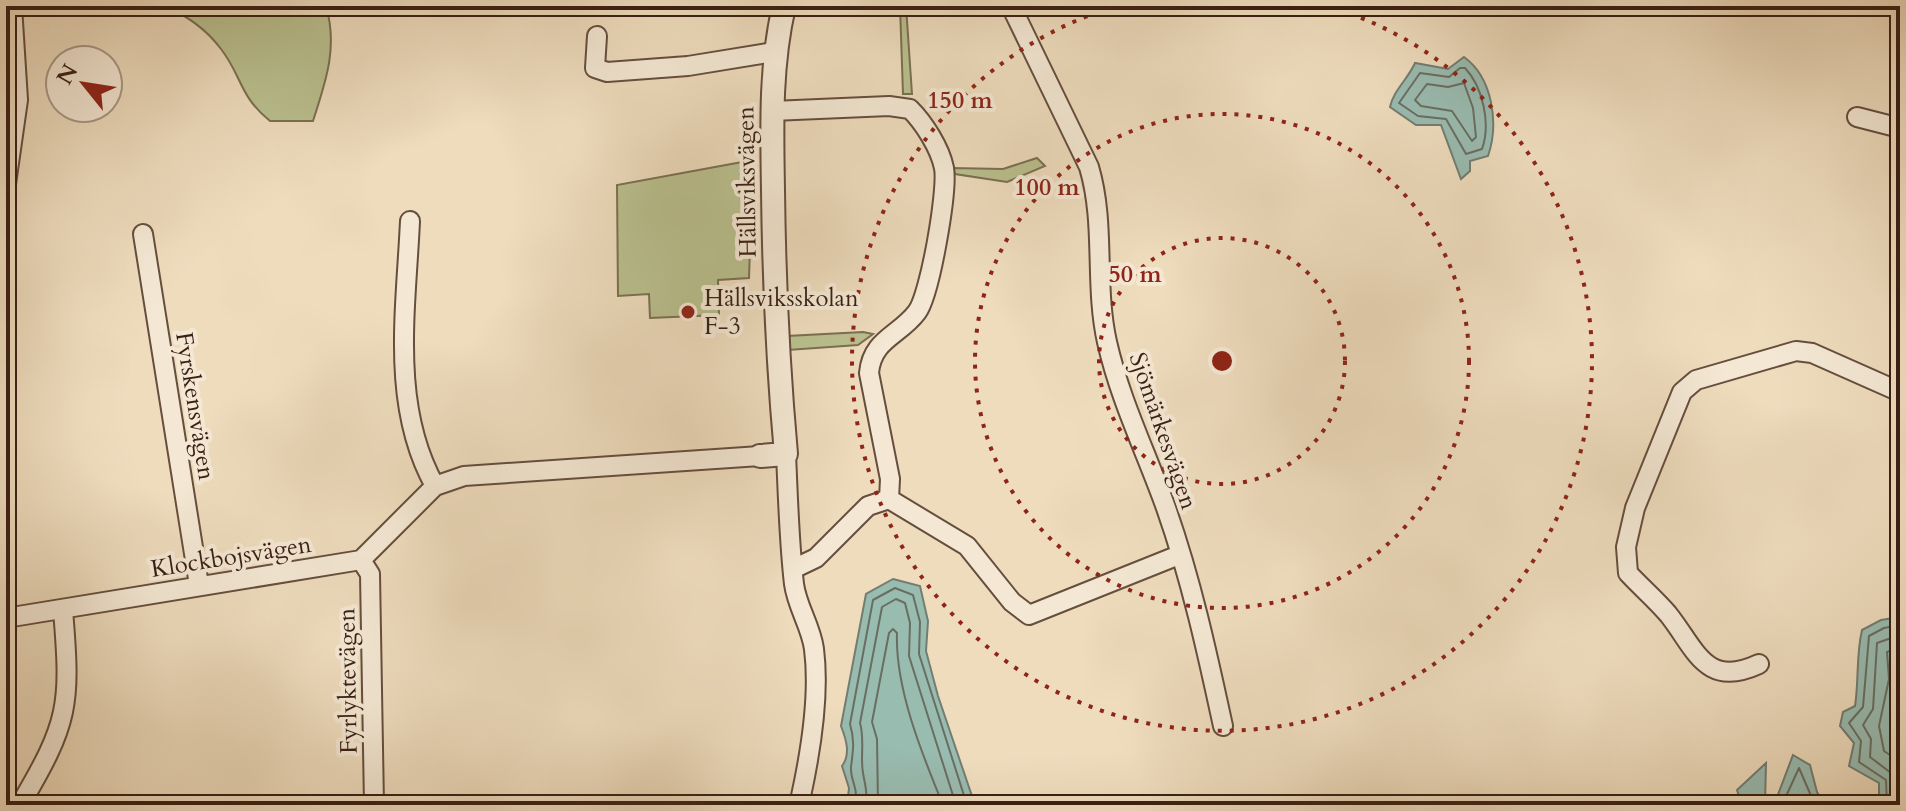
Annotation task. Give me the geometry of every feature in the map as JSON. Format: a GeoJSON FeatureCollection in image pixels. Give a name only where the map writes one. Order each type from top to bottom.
{"type":"FeatureCollection","features":[{"type":"Feature","properties":{"kind":"street"},"geometry":{"type":"LineString","coordinates":[[6,184],[18,100],[12,6]]}},
{"type":"Feature","properties":{"kind":"street","name":"Hällsviksvägen"},"geometry":{"type":"LineString","coordinates":[[784,6],[774,52],[772,111],[775,289],[793,569],[797,603],[813,645],[815,666],[808,762],[801,796]]}},
{"type":"Feature","properties":{"kind":"street","name":"Sjömärkesvägen"},"geometry":{"type":"LineString","coordinates":[[1011,6],[1093,181],[1097,195],[1106,338],[1118,388],[1167,512],[1197,609],[1223,726]]}},
{"type":"Feature","properties":{"kind":"street"},"geometry":{"type":"LineString","coordinates":[[597,36],[595,68],[607,72],[688,66],[774,52]]}},
{"type":"Feature","properties":{"kind":"street"},"geometry":{"type":"LineString","coordinates":[[772,111],[902,107],[915,114],[944,165],[944,199],[924,301],[914,316],[885,338],[870,360],[869,373],[890,479],[889,499]]}},
{"type":"Feature","properties":{"kind":"street"},"geometry":{"type":"LineString","coordinates":[[1857,117],[1900,128]]}},
{"type":"Feature","properties":{"kind":"street"},"geometry":{"type":"LineString","coordinates":[[410,221],[403,345],[410,424],[423,465],[435,486]]}},
{"type":"Feature","properties":{"kind":"street","name":"Fyrskensvägen"},"geometry":{"type":"LineString","coordinates":[[143,234],[199,585]]}},
{"type":"Feature","properties":{"kind":"street"},"geometry":{"type":"LineString","coordinates":[[1759,664],[1734,673],[1717,671],[1701,660],[1667,614],[1628,573],[1626,547],[1635,508],[1682,392],[1707,374],[1796,351],[1812,353],[1900,392]]}},
{"type":"Feature","properties":{"kind":"street"},"geometry":{"type":"LineString","coordinates":[[361,560],[435,486],[464,476],[786,454]]}},
{"type":"Feature","properties":{"kind":"street"},"geometry":{"type":"LineString","coordinates":[[793,569],[816,558],[868,506],[889,499],[967,546],[1012,602],[1029,615],[1179,555]]}},
{"type":"Feature","properties":{"kind":"street","name":"Klockbojsvägen"},"geometry":{"type":"LineString","coordinates":[[6,618],[361,560]]}},
{"type":"Feature","properties":{"kind":"street","name":"Fyrlyktevägen"},"geometry":{"type":"LineString","coordinates":[[361,560],[370,574],[374,805]]}},
{"type":"Feature","properties":{"kind":"street"},"geometry":{"type":"LineString","coordinates":[[20,805],[49,755],[65,715],[68,675],[63,610]]}},
{"type":"Feature","properties":{"kind":"green space"},"geometry":{"type":"Polygon","coordinates":[[[166,6],[326,6],[331,50],[313,121],[270,121],[252,103],[228,59],[209,35],[166,6]]]}},
{"type":"Feature","properties":{"kind":"green space"},"geometry":{"type":"Polygon","coordinates":[[[900,6],[906,6],[912,94],[903,94],[900,6]]]}},
{"type":"Feature","properties":{"kind":"green space"},"geometry":{"type":"Polygon","coordinates":[[[1037,158],[1045,166],[1007,182],[955,174],[953,168],[1003,169],[1037,158]]]}},
{"type":"Feature","properties":{"kind":"green space"},"geometry":{"type":"Polygon","coordinates":[[[753,160],[749,278],[718,280],[719,315],[650,318],[649,294],[618,296],[617,185],[753,160]]]}},
{"type":"Feature","properties":{"kind":"green space"},"geometry":{"type":"Polygon","coordinates":[[[873,334],[858,345],[788,350],[787,336],[873,334]]]}},
{"type":"Feature","properties":{"kind":"water"},"geometry":{"type":"Polygon","coordinates":[[[1464,57],[1482,77],[1487,89],[1493,130],[1488,156],[1470,161],[1470,171],[1461,179],[1441,125],[1416,125],[1390,107],[1415,63],[1448,69],[1464,57]]]}},
{"type":"Feature","properties":{"kind":"water"},"geometry":{"type":"Polygon","coordinates":[[[893,579],[920,586],[928,621],[926,651],[975,805],[847,805],[849,788],[842,766],[847,746],[841,726],[866,594],[893,579]]]}},
{"type":"Feature","properties":{"kind":"water"},"geometry":{"type":"Polygon","coordinates":[[[1900,617],[1900,805],[1879,805],[1879,783],[1849,766],[1854,743],[1840,726],[1843,712],[1855,706],[1862,630],[1881,620],[1900,617]]]}},
{"type":"Feature","properties":{"kind":"water"},"geometry":{"type":"Polygon","coordinates":[[[1793,755],[1810,765],[1817,792],[1825,805],[1774,805],[1793,755]]]}},
{"type":"Feature","properties":{"kind":"water"},"geometry":{"type":"Polygon","coordinates":[[[1766,763],[1765,805],[1742,805],[1737,790],[1766,763]]]}},
{"type":"Feature","properties":{"kind":"place","name":"Hällsviksskolan F-3"},"geometry":{"type":"Point","coordinates":[688,312]}}]}
